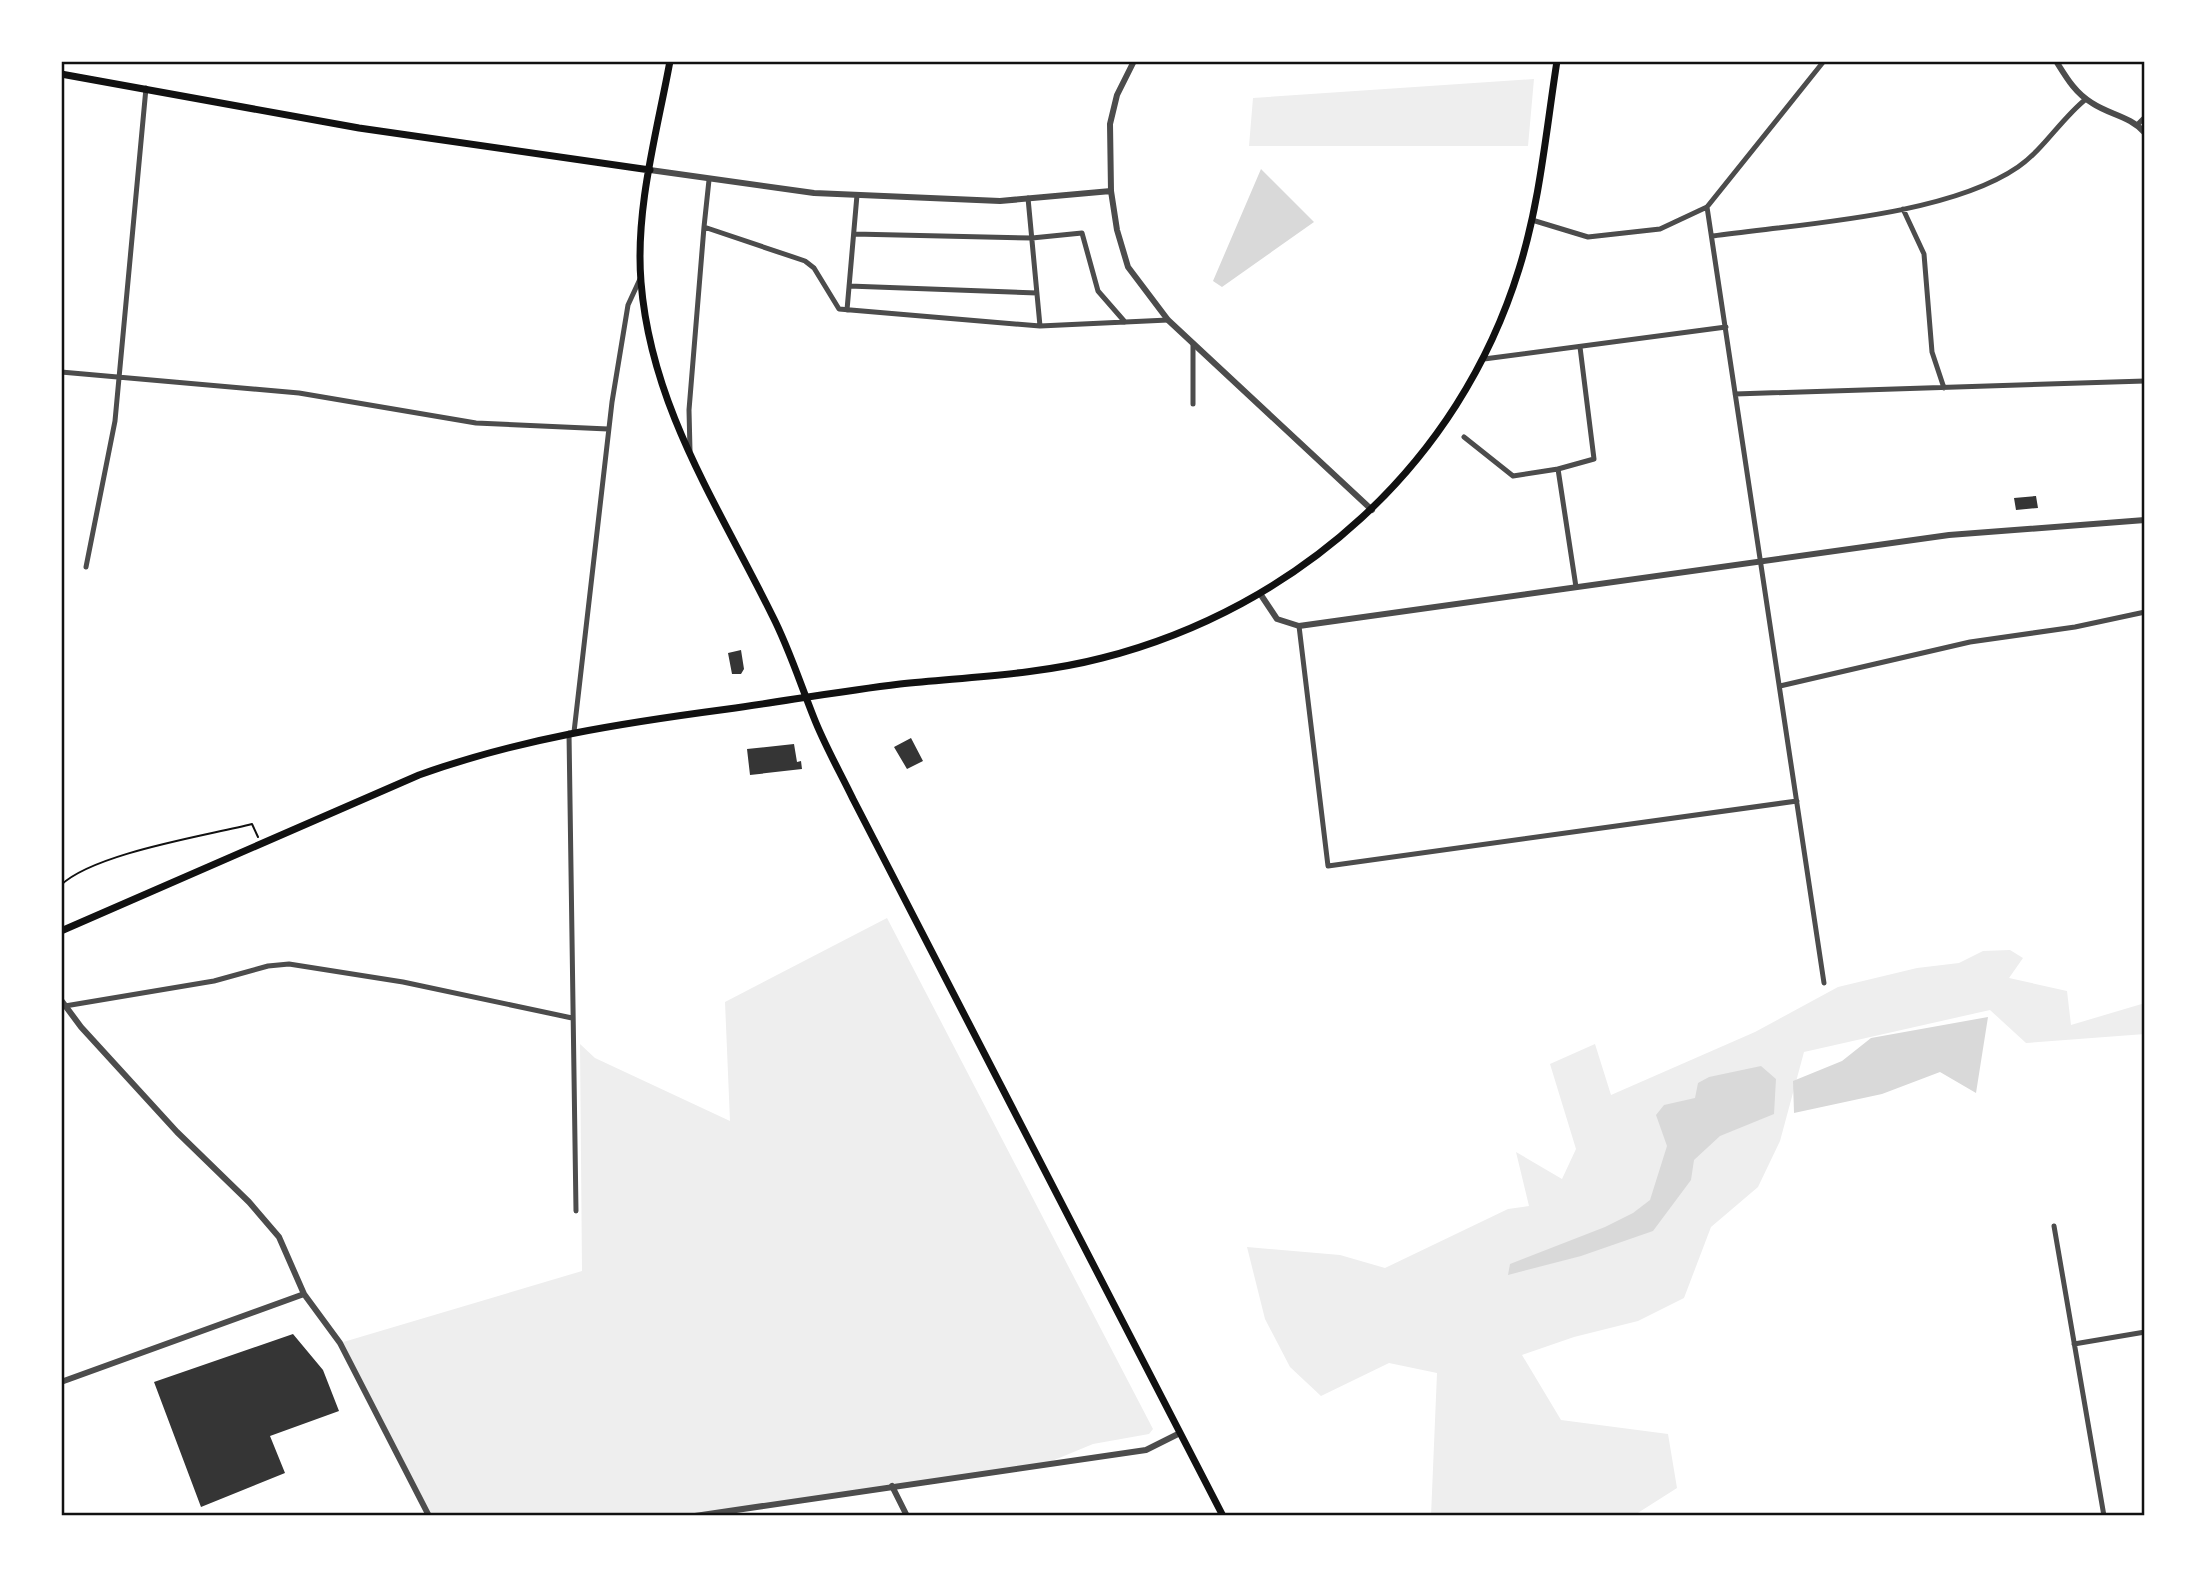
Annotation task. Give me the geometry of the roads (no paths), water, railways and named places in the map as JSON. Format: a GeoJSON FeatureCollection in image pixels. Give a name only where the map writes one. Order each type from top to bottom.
{"type":"FeatureCollection","features":[{"type":"Feature","properties":{"kind":"main road"},"geometry":{"type":"LineString","coordinates":[[670,61],[650,170],[640,278],[647,332],[657,377],[690,455],[782,634],[806,697],[853,799],[1223,1516]]}},
{"type":"Feature","properties":{"kind":"main road"},"geometry":{"type":"LineString","coordinates":[[61,931],[419,775],[476,754],[572,732],[806,697],[1097,659],[1172,637],[1261,596],[1312,561],[1372,511],[1438,432],[1484,359],[1518,272],[1532,220],[1556,61]]}},
{"type":"Feature","properties":{"kind":"main road"},"geometry":{"type":"LineString","coordinates":[[61,74],[359,128],[650,170]]}},
{"type":"Feature","properties":{"kind":"street"},"geometry":{"type":"LineString","coordinates":[[1134,61],[1117,95],[1110,124],[1111,191],[1117,230],[1128,267],[1168,320],[1372,511]]}},
{"type":"Feature","properties":{"kind":"street"},"geometry":{"type":"LineString","coordinates":[[1532,220],[1588,237],[1660,229],[1707,207],[1824,61]]}},
{"type":"Feature","properties":{"kind":"street"},"geometry":{"type":"LineString","coordinates":[[2056,61],[2071,85],[2086,99],[2137,125],[2145,133]]}},
{"type":"Feature","properties":{"kind":"street"},"geometry":{"type":"LineString","coordinates":[[86,567],[116,421],[118,375],[146,88]]}},
{"type":"Feature","properties":{"kind":"street"},"geometry":{"type":"LineString","coordinates":[[1713,236],[1903,209],[1940,200],[1998,178],[2020,166],[2086,99]]}},
{"type":"Feature","properties":{"kind":"street"},"geometry":{"type":"LineString","coordinates":[[2137,125],[2145,117]]}},
{"type":"Feature","properties":{"kind":"street"},"geometry":{"type":"LineString","coordinates":[[650,170],[802,192],[857,195],[1000,201],[1111,191]]}},
{"type":"Feature","properties":{"kind":"street"},"geometry":{"type":"LineString","coordinates":[[690,455],[689,410],[709,180]]}},
{"type":"Feature","properties":{"kind":"street"},"geometry":{"type":"LineString","coordinates":[[847,310],[857,195]]}},
{"type":"Feature","properties":{"kind":"street"},"geometry":{"type":"LineString","coordinates":[[1028,198],[1040,326]]}},
{"type":"Feature","properties":{"kind":"street"},"geometry":{"type":"LineString","coordinates":[[1707,207],[1824,983]]}},
{"type":"Feature","properties":{"kind":"street"},"geometry":{"type":"LineString","coordinates":[[1903,209],[1924,254],[1932,352],[1944,388]]}},
{"type":"Feature","properties":{"kind":"street"},"geometry":{"type":"LineString","coordinates":[[705,227],[805,261],[814,268],[839,309],[1040,326],[1168,320]]}},
{"type":"Feature","properties":{"kind":"street"},"geometry":{"type":"LineString","coordinates":[[854,234],[1032,238],[1083,233],[1098,291],[1125,322]]}},
{"type":"Feature","properties":{"kind":"street"},"geometry":{"type":"LineString","coordinates":[[576,1211],[572,1018],[572,732],[608,429],[628,305],[640,278]]}},
{"type":"Feature","properties":{"kind":"street"},"geometry":{"type":"LineString","coordinates":[[849,286],[1037,293]]}},
{"type":"Feature","properties":{"kind":"street"},"geometry":{"type":"LineString","coordinates":[[1484,359],[1726,327]]}},
{"type":"Feature","properties":{"kind":"street"},"geometry":{"type":"LineString","coordinates":[[1193,343],[1193,404]]}},
{"type":"Feature","properties":{"kind":"street"},"geometry":{"type":"LineString","coordinates":[[1464,437],[1513,476],[1558,469],[1594,459],[1580,347]]}},
{"type":"Feature","properties":{"kind":"street"},"geometry":{"type":"LineString","coordinates":[[61,372],[299,393],[476,422],[608,429]]}},
{"type":"Feature","properties":{"kind":"street"},"geometry":{"type":"LineString","coordinates":[[1735,394],[2145,381]]}},
{"type":"Feature","properties":{"kind":"street"},"geometry":{"type":"LineString","coordinates":[[1558,469],[1576,587]]}},
{"type":"Feature","properties":{"kind":"street"},"geometry":{"type":"LineString","coordinates":[[1261,596],[1277,619],[1299,626],[1949,536],[2145,520]]}},
{"type":"Feature","properties":{"kind":"street"},"geometry":{"type":"LineString","coordinates":[[1780,686],[1970,642],[2075,627],[2145,612]]}},
{"type":"Feature","properties":{"kind":"street"},"geometry":{"type":"LineString","coordinates":[[1299,626],[1328,866],[1797,801]]}},
{"type":"Feature","properties":{"kind":"street"},"geometry":{"type":"LineString","coordinates":[[63,1003],[214,981],[268,965],[289,964],[391,979],[572,1018]]}},
{"type":"Feature","properties":{"kind":"street"},"geometry":{"type":"LineString","coordinates":[[63,1003],[177,1132],[266,1219],[279,1237],[304,1294],[352,1366],[429,1516]]}},
{"type":"Feature","properties":{"kind":"street"},"geometry":{"type":"LineString","coordinates":[[2054,1226],[2104,1516]]}},
{"type":"Feature","properties":{"kind":"street"},"geometry":{"type":"LineString","coordinates":[[61,1382],[304,1294]]}},
{"type":"Feature","properties":{"kind":"street"},"geometry":{"type":"LineString","coordinates":[[2074,1344],[2145,1332]]}},
{"type":"Feature","properties":{"kind":"street"},"geometry":{"type":"LineString","coordinates":[[695,1516],[1146,1450],[1180,1433]]}},
{"type":"Feature","properties":{"kind":"street"},"geometry":{"type":"LineString","coordinates":[[892,1486],[907,1516]]}}]}
